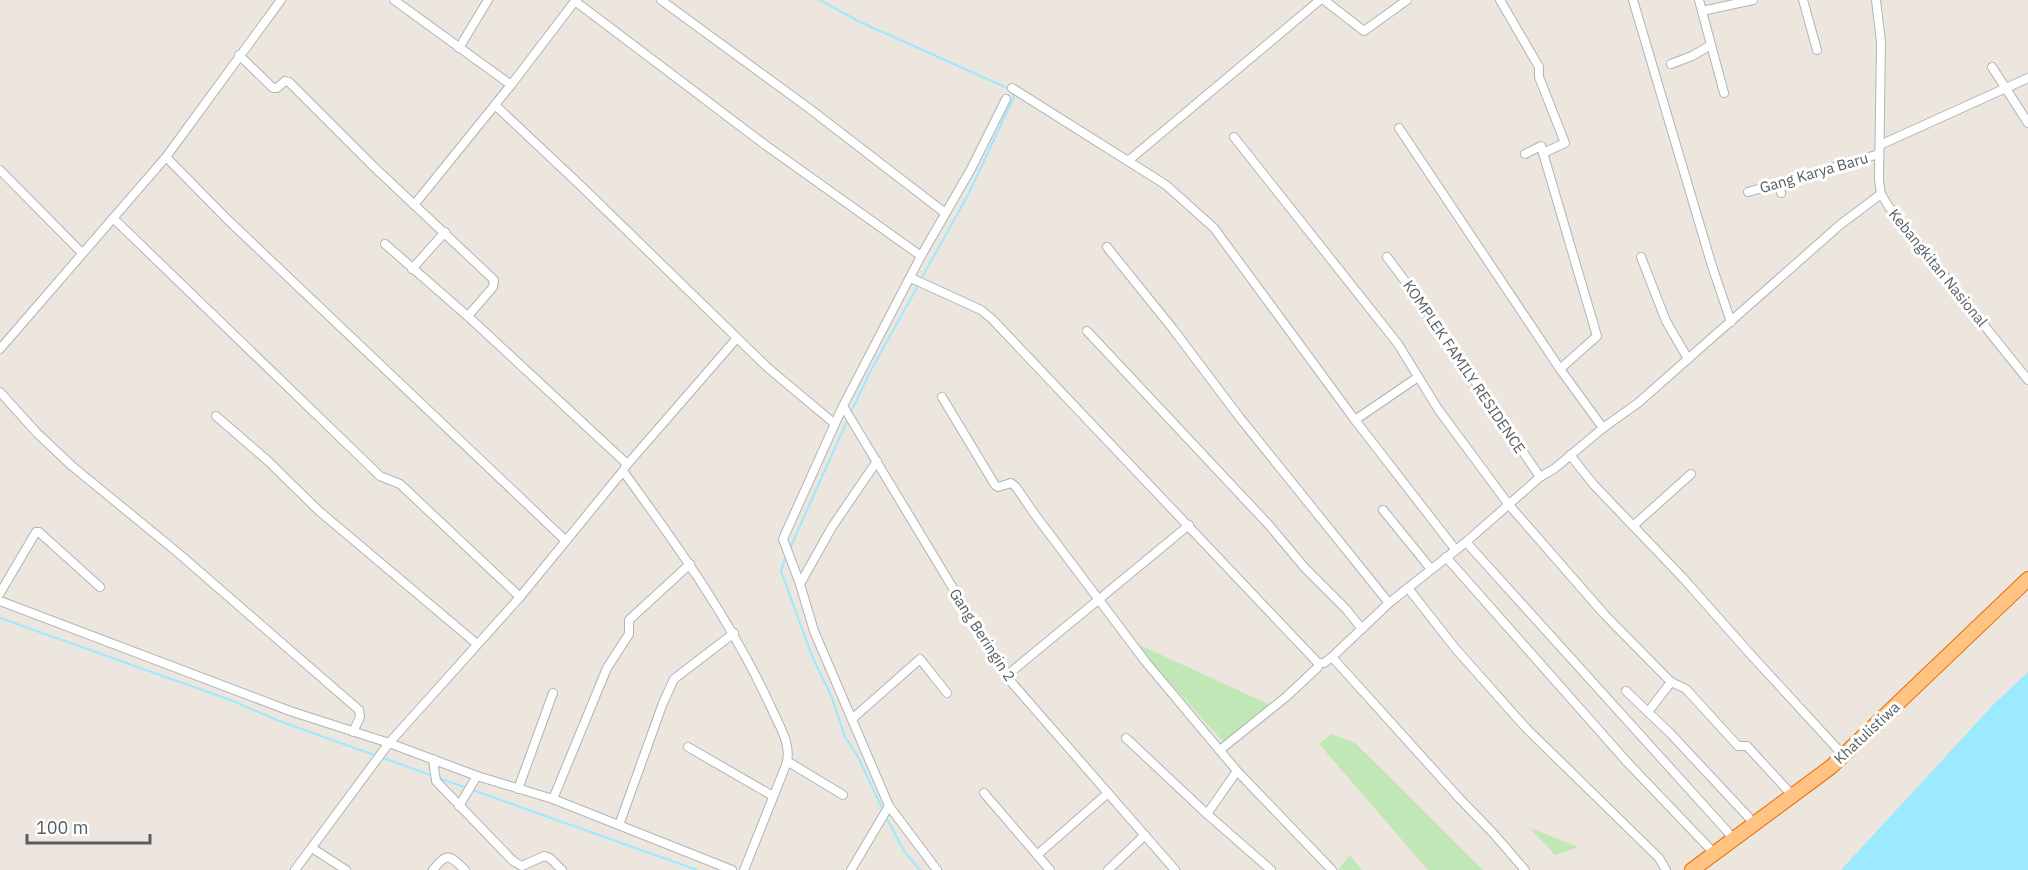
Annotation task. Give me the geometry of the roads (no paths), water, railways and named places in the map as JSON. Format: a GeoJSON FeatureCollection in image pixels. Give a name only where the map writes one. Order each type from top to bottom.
{"type":"FeatureCollection","features":[{"type":"Feature","properties":{"kind":"highway","name":"Khatulistiwa"},"geometry":{"type":"LineString","coordinates":[[1692,870],[1844,756],[2028,579]]}},
{"type":"Feature","properties":{"kind":"street"},"geometry":{"type":"LineString","coordinates":[[0,349],[166,157],[281,0]]}},
{"type":"Feature","properties":{"kind":"street"},"geometry":{"type":"LineString","coordinates":[[394,0],[511,85]]}},
{"type":"Feature","properties":{"kind":"street"},"geometry":{"type":"LineString","coordinates":[[459,48],[488,0]]}},
{"type":"Feature","properties":{"kind":"street"},"geometry":{"type":"LineString","coordinates":[[661,0],[819,116],[945,213]]}},
{"type":"Feature","properties":{"kind":"street"},"geometry":{"type":"LineString","coordinates":[[1128,161],[1320,0],[1364,31],[1407,0]]}},
{"type":"Feature","properties":{"kind":"street"},"geometry":{"type":"LineString","coordinates":[[1500,0],[1539,67],[1539,76],[1565,143],[1544,153]]}},
{"type":"Feature","properties":{"kind":"street"},"geometry":{"type":"LineString","coordinates":[[1633,0],[1712,266],[1731,322]]}},
{"type":"Feature","properties":{"kind":"street"},"geometry":{"type":"LineString","coordinates":[[1698,0],[1724,93]]}},
{"type":"Feature","properties":{"kind":"street"},"geometry":{"type":"LineString","coordinates":[[1702,11],[1753,0]]}},
{"type":"Feature","properties":{"kind":"street"},"geometry":{"type":"LineString","coordinates":[[1803,0],[1817,50]]}},
{"type":"Feature","properties":{"kind":"street","name":"Kebangkitan Nasional"},"geometry":{"type":"LineString","coordinates":[[1876,0],[1881,42],[1881,194],[2028,380]]}},
{"type":"Feature","properties":{"kind":"street"},"geometry":{"type":"LineString","coordinates":[[414,205],[511,85],[575,1],[764,144],[921,256]]}},
{"type":"Feature","properties":{"kind":"street"},"geometry":{"type":"LineString","coordinates":[[1671,64],[1711,45]]}},
{"type":"Feature","properties":{"kind":"street"},"geometry":{"type":"LineString","coordinates":[[239,55],[273,88],[277,88],[285,81],[289,82],[494,280],[493,287],[468,316]]}},
{"type":"Feature","properties":{"kind":"street"},"geometry":{"type":"LineString","coordinates":[[1992,67],[2028,123]]}},
{"type":"Feature","properties":{"kind":"street"},"geometry":{"type":"LineString","coordinates":[[1880,145],[2028,78]]}},
{"type":"Feature","properties":{"kind":"street"},"geometry":{"type":"LineString","coordinates":[[1012,88],[1166,185],[1214,228],[1355,420],[1455,549]]}},
{"type":"Feature","properties":{"kind":"street"},"geometry":{"type":"LineString","coordinates":[[937,870],[888,808],[814,631],[792,559],[783,542],[835,424],[913,279],[921,256],[971,169],[1006,99]]}},
{"type":"Feature","properties":{"kind":"street"},"geometry":{"type":"LineString","coordinates":[[495,105],[768,368],[835,424]]}},
{"type":"Feature","properties":{"kind":"street"},"geometry":{"type":"LineString","coordinates":[[1399,128],[1560,369],[1603,428]]}},
{"type":"Feature","properties":{"kind":"street"},"geometry":{"type":"LineString","coordinates":[[1234,137],[1390,334],[1438,409],[1509,505],[1605,615],[1671,682],[1686,689],[1738,746],[1747,746],[1792,795]]}},
{"type":"Feature","properties":{"kind":"street"},"geometry":{"type":"LineString","coordinates":[[1525,154],[1541,146],[1544,153],[1597,336],[1560,369]]}},
{"type":"Feature","properties":{"kind":"street","name":"Gang Karya Baru"},"geometry":{"type":"LineString","coordinates":[[1748,192],[1880,154]]}},
{"type":"Feature","properties":{"kind":"street"},"geometry":{"type":"LineString","coordinates":[[166,157],[228,220],[565,540]]}},
{"type":"Feature","properties":{"kind":"street"},"geometry":{"type":"LineString","coordinates":[[0,170],[82,253]]}},
{"type":"Feature","properties":{"kind":"street"},"geometry":{"type":"LineString","coordinates":[[1779,184],[1781,193]]}},
{"type":"Feature","properties":{"kind":"street"},"geometry":{"type":"LineString","coordinates":[[913,279],[975,307],[992,319],[1318,663],[1324,663],[1389,603],[1466,542],[1540,477],[1554,469],[1603,428],[1638,403],[1841,224],[1881,194]]}},
{"type":"Feature","properties":{"kind":"street"},"geometry":{"type":"LineString","coordinates":[[113,218],[375,471],[400,484],[520,597]]}},
{"type":"Feature","properties":{"kind":"street"},"geometry":{"type":"LineString","coordinates":[[412,269],[445,232]]}},
{"type":"Feature","properties":{"kind":"street"},"geometry":{"type":"LineString","coordinates":[[385,244],[468,316],[625,467],[734,633],[753,668],[789,749],[788,761],[744,870]]}},
{"type":"Feature","properties":{"kind":"street"},"geometry":{"type":"LineString","coordinates":[[1107,248],[1389,603]]}},
{"type":"Feature","properties":{"kind":"street","name":"KOMPLEK FAMILY RESIDENCE"},"geometry":{"type":"LineString","coordinates":[[1387,257],[1426,309],[1540,477]]}},
{"type":"Feature","properties":{"kind":"street"},"geometry":{"type":"LineString","coordinates":[[1641,257],[1666,321],[1688,359]]}},
{"type":"Feature","properties":{"kind":"street"},"geometry":{"type":"LineString","coordinates":[[1087,331],[1268,524],[1362,629]]}},
{"type":"Feature","properties":{"kind":"street"},"geometry":{"type":"LineString","coordinates":[[295,870],[381,752],[520,597],[625,467],[737,338]]}},
{"type":"Feature","properties":{"kind":"street"},"geometry":{"type":"LineString","coordinates":[[1355,420],[1418,377]]}},
{"type":"Feature","properties":{"kind":"street"},"geometry":{"type":"LineString","coordinates":[[0,392],[37,433],[72,466],[177,552],[359,710],[360,717],[353,732]]}},
{"type":"Feature","properties":{"kind":"street"},"geometry":{"type":"LineString","coordinates":[[942,397],[995,485],[998,487],[1011,483],[1016,486],[1145,661],[1237,771],[1332,870]]}},
{"type":"Feature","properties":{"kind":"street","name":"Gang Beringin 2"},"geometry":{"type":"LineString","coordinates":[[845,408],[1006,676],[1175,870]]}},
{"type":"Feature","properties":{"kind":"street"},"geometry":{"type":"LineString","coordinates":[[216,416],[268,461],[319,511],[477,644]]}},
{"type":"Feature","properties":{"kind":"street"},"geometry":{"type":"LineString","coordinates":[[1570,455],[1844,756]]}},
{"type":"Feature","properties":{"kind":"street"},"geometry":{"type":"LineString","coordinates":[[800,584],[832,527],[877,461]]}},
{"type":"Feature","properties":{"kind":"street"},"geometry":{"type":"LineString","coordinates":[[1633,526],[1691,474]]}},
{"type":"Feature","properties":{"kind":"street"},"geometry":{"type":"LineString","coordinates":[[1383,510],[1431,568]]}},
{"type":"Feature","properties":{"kind":"street"},"geometry":{"type":"LineString","coordinates":[[1006,676],[1189,525]]}},
{"type":"Feature","properties":{"kind":"street"},"geometry":{"type":"LineString","coordinates":[[0,593],[36,532],[39,532],[100,587]]}},
{"type":"Feature","properties":{"kind":"street"},"geometry":{"type":"LineString","coordinates":[[1466,542],[1732,839]]}},
{"type":"Feature","properties":{"kind":"street"},"geometry":{"type":"LineString","coordinates":[[1446,557],[1627,762],[1714,853]]}},
{"type":"Feature","properties":{"kind":"street"},"geometry":{"type":"LineString","coordinates":[[553,799],[607,668],[629,634],[629,620],[690,564]]}},
{"type":"Feature","properties":{"kind":"street"},"geometry":{"type":"LineString","coordinates":[[1408,588],[1470,666],[1526,728],[1659,858],[1666,870]]}},
{"type":"Feature","properties":{"kind":"street"},"geometry":{"type":"LineString","coordinates":[[0,601],[290,711],[389,743],[477,776],[553,799],[732,870]]}},
{"type":"Feature","properties":{"kind":"street"},"geometry":{"type":"LineString","coordinates":[[619,825],[663,703],[674,679],[734,633]]}},
{"type":"Feature","properties":{"kind":"street"},"geometry":{"type":"LineString","coordinates":[[1332,657],[1460,799],[1493,832],[1525,870]]}},
{"type":"Feature","properties":{"kind":"street"},"geometry":{"type":"LineString","coordinates":[[852,719],[921,659],[947,693]]}},
{"type":"Feature","properties":{"kind":"street"},"geometry":{"type":"LineString","coordinates":[[1220,750],[1286,697],[1318,667],[1318,663]]}},
{"type":"Feature","properties":{"kind":"street"},"geometry":{"type":"LineString","coordinates":[[1648,712],[1671,682]]}},
{"type":"Feature","properties":{"kind":"street"},"geometry":{"type":"LineString","coordinates":[[1626,691],[1754,823]]}},
{"type":"Feature","properties":{"kind":"street"},"geometry":{"type":"LineString","coordinates":[[518,789],[553,693]]}},
{"type":"Feature","properties":{"kind":"street"},"geometry":{"type":"LineString","coordinates":[[1126,738],[1271,870]]}},
{"type":"Feature","properties":{"kind":"street"},"geometry":{"type":"LineString","coordinates":[[688,747],[773,796]]}},
{"type":"Feature","properties":{"kind":"street"},"geometry":{"type":"LineString","coordinates":[[433,759],[435,777],[459,806],[520,868],[544,856],[550,858],[562,870]]}},
{"type":"Feature","properties":{"kind":"street"},"geometry":{"type":"LineString","coordinates":[[788,761],[843,795]]}},
{"type":"Feature","properties":{"kind":"street"},"geometry":{"type":"LineString","coordinates":[[1207,814],[1237,771]]}},
{"type":"Feature","properties":{"kind":"street"},"geometry":{"type":"LineString","coordinates":[[459,806],[477,776]]}},
{"type":"Feature","properties":{"kind":"street"},"geometry":{"type":"LineString","coordinates":[[984,793],[1050,870]]}},
{"type":"Feature","properties":{"kind":"street"},"geometry":{"type":"LineString","coordinates":[[1037,855],[1108,793]]}},
{"type":"Feature","properties":{"kind":"street"},"geometry":{"type":"LineString","coordinates":[[851,870],[888,808]]}},
{"type":"Feature","properties":{"kind":"street"},"geometry":{"type":"LineString","coordinates":[[1108,870],[1146,836]]}},
{"type":"Feature","properties":{"kind":"street"},"geometry":{"type":"LineString","coordinates":[[312,848],[346,870]]}},
{"type":"Feature","properties":{"kind":"street"},"geometry":{"type":"LineString","coordinates":[[433,870],[442,858],[448,857],[465,870]]}},
{"type":"Feature","properties":{"kind":"water"},"geometry":{"type":"Polygon","coordinates":[[[2028,672],[2028,870],[1841,870],[1994,704],[2028,672]]]}},
{"type":"Feature","properties":{"kind":"waterway"},"geometry":{"type":"LineString","coordinates":[[820,0],[858,21],[1005,87],[1012,92],[1014,97],[968,195],[921,279]]}},
{"type":"Feature","properties":{"kind":"waterway"},"geometry":{"type":"LineString","coordinates":[[850,414],[871,370],[919,284]]}},
{"type":"Feature","properties":{"kind":"waterway"},"geometry":{"type":"LineString","coordinates":[[790,548],[848,419]]}},
{"type":"Feature","properties":{"kind":"waterway"},"geometry":{"type":"LineString","coordinates":[[786,556],[781,571],[812,656],[832,698],[845,737],[857,755],[883,810]]}},
{"type":"Feature","properties":{"kind":"waterway"},"geometry":{"type":"LineString","coordinates":[[0,618],[233,701],[279,721],[697,870]]}},
{"type":"Feature","properties":{"kind":"waterway"},"geometry":{"type":"LineString","coordinates":[[885,815],[904,851],[920,870]]}}]}
